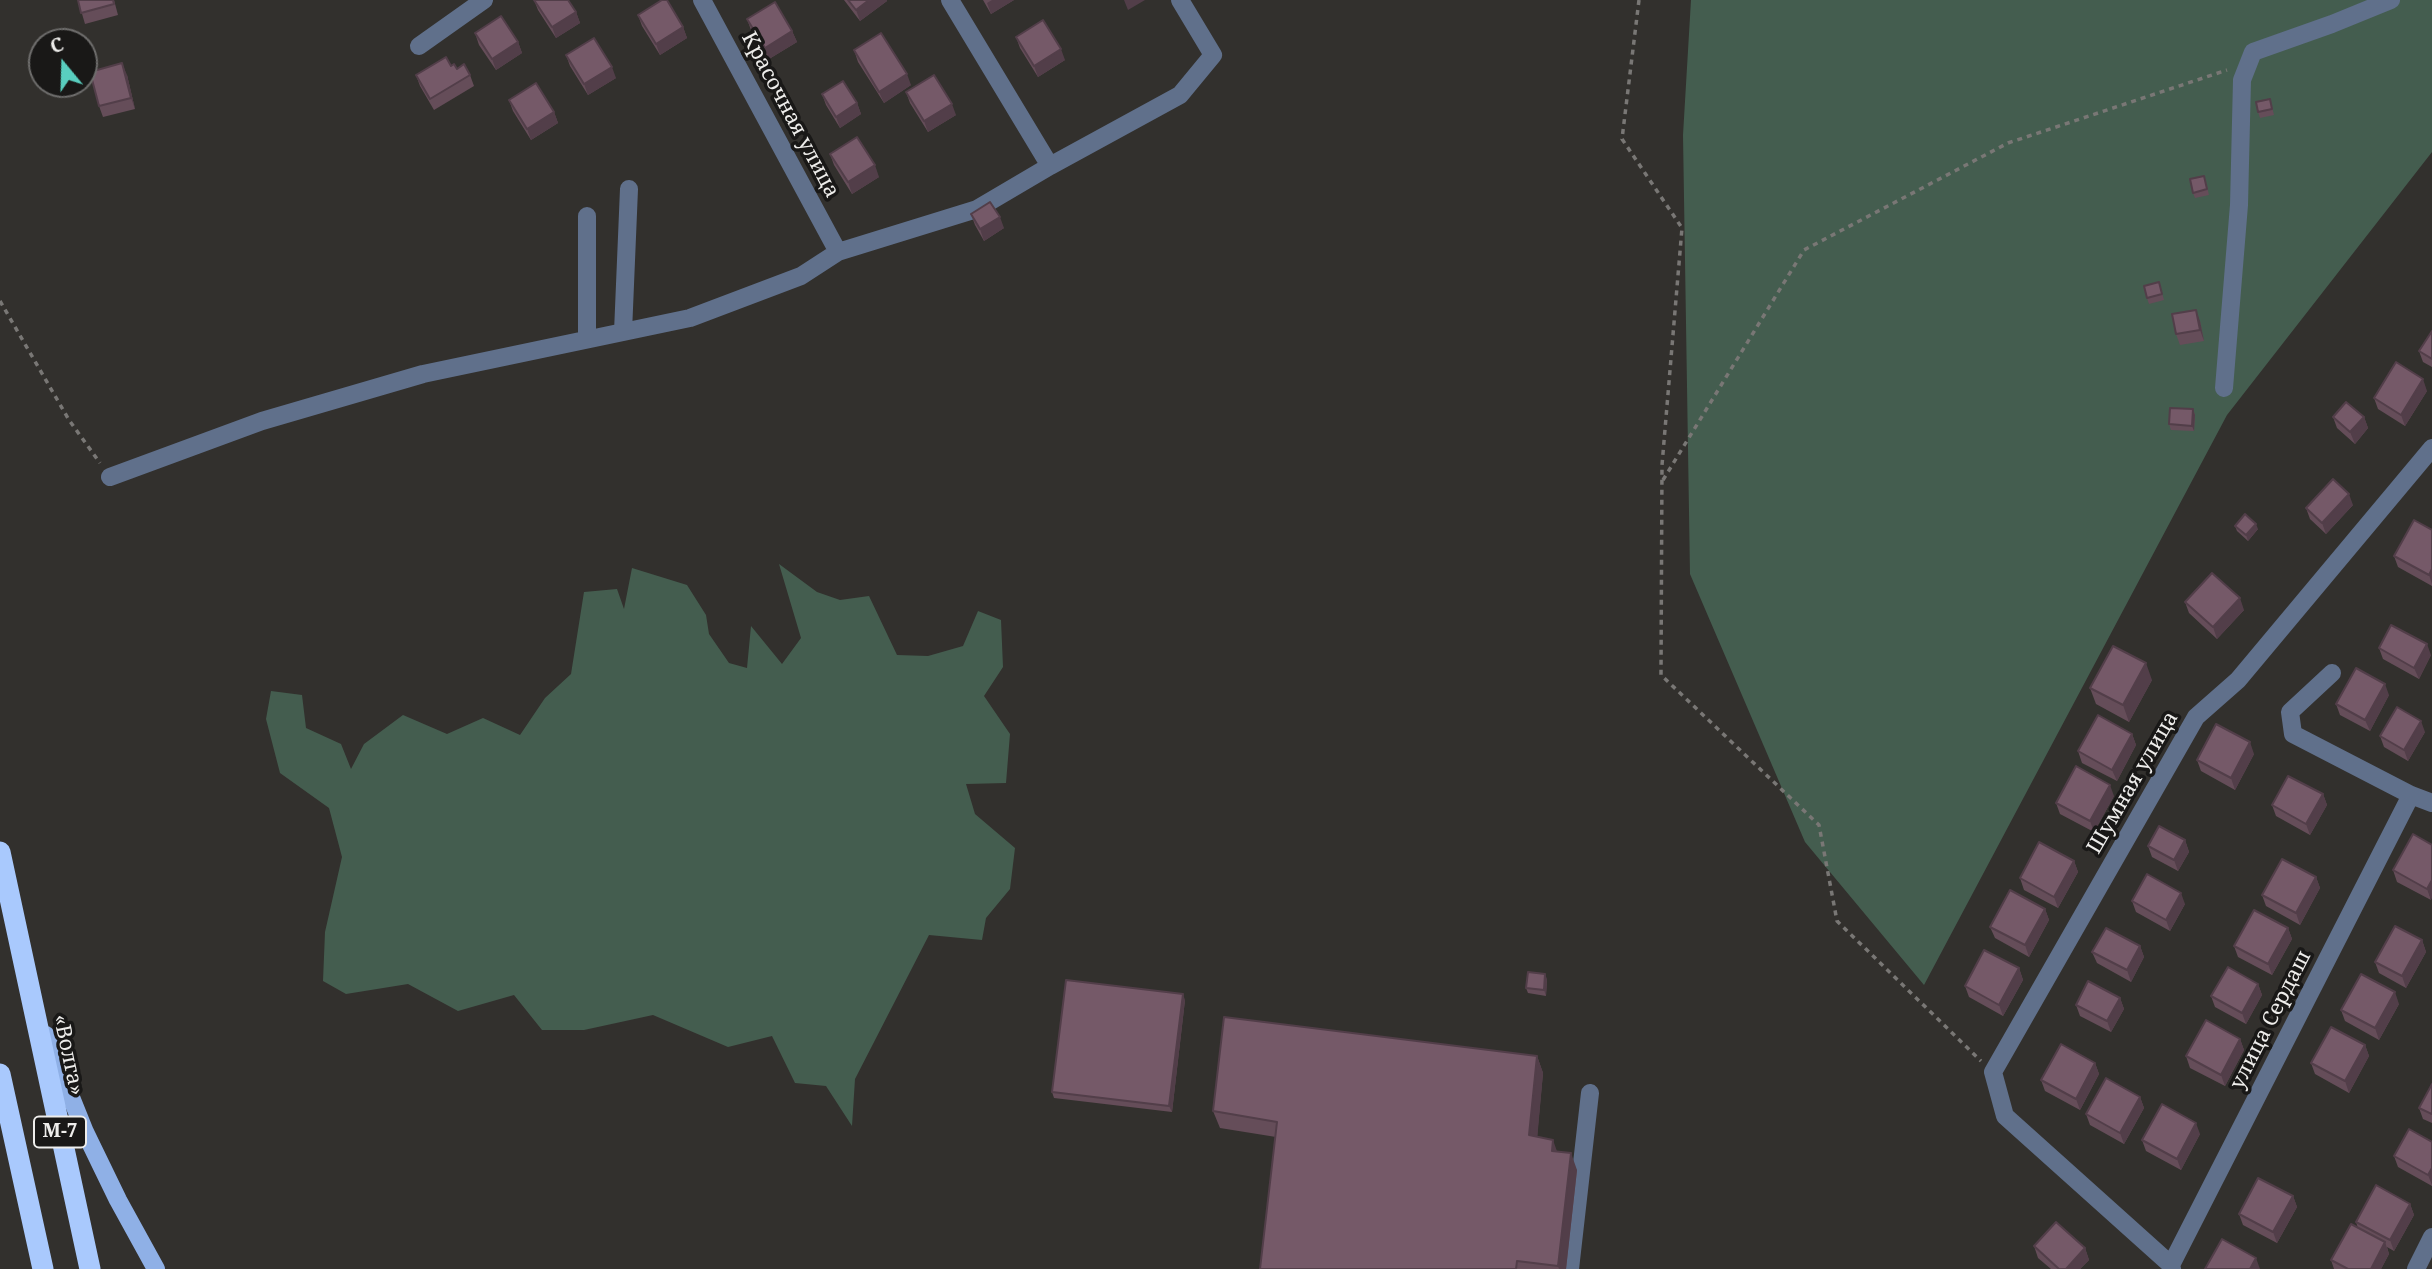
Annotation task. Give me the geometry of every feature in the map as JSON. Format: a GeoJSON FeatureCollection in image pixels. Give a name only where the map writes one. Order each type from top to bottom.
{"type":"FeatureCollection","features":[{"type":"Feature","properties":{"kind":"highway","name":"«Волга»"},"geometry":{"type":"LineString","coordinates":[[0,852],[90,1269]]}},
{"type":"Feature","properties":{"kind":"highway","name":"М-7"},"geometry":{"type":"LineString","coordinates":[[0,1073],[43,1269]]}},
{"type":"Feature","properties":{"kind":"main road"},"geometry":{"type":"LineString","coordinates":[[30,995],[85,1132],[156,1269]]}},
{"type":"Feature","properties":{"kind":"street"},"geometry":{"type":"LineString","coordinates":[[419,46],[484,0]]}},
{"type":"Feature","properties":{"kind":"street","name":"Красочная улица"},"geometry":{"type":"LineString","coordinates":[[702,0],[838,252]]}},
{"type":"Feature","properties":{"kind":"street"},"geometry":{"type":"LineString","coordinates":[[950,0],[1050,166]]}},
{"type":"Feature","properties":{"kind":"street"},"geometry":{"type":"LineString","coordinates":[[110,477],[261,421],[423,374],[690,318],[801,276],[838,252],[977,209],[1180,95],[1213,55],[1180,0]]}},
{"type":"Feature","properties":{"kind":"street"},"geometry":{"type":"LineString","coordinates":[[2224,388],[2239,205],[2242,80],[2253,52],[2390,0]]}},
{"type":"Feature","properties":{"kind":"street"},"geometry":{"type":"LineString","coordinates":[[623,332],[629,189]]}},
{"type":"Feature","properties":{"kind":"street"},"geometry":{"type":"LineString","coordinates":[[587,216],[587,339]]}},
{"type":"Feature","properties":{"kind":"street","name":"Шумная улица"},"geometry":{"type":"LineString","coordinates":[[1993,1073],[2196,717],[2238,680],[2432,448]]}},
{"type":"Feature","properties":{"kind":"street"},"geometry":{"type":"LineString","coordinates":[[2332,673],[2290,712],[2293,734],[2411,795],[2432,803]]}},
{"type":"Feature","properties":{"kind":"street","name":"улица Сердаш"},"geometry":{"type":"LineString","coordinates":[[2172,1267],[2411,795]]}},
{"type":"Feature","properties":{"kind":"street"},"geometry":{"type":"LineString","coordinates":[[1993,1073],[2005,1116],[2172,1267]]}},
{"type":"Feature","properties":{"kind":"street"},"geometry":{"type":"LineString","coordinates":[[1570,1269],[1590,1093]]}},
{"type":"Feature","properties":{"kind":"street"},"geometry":{"type":"LineString","coordinates":[[2416,1269],[2432,1237]]}},
{"type":"Feature","properties":{"kind":"path"},"geometry":{"type":"LineString","coordinates":[[1639,0],[1622,139],[1682,228],[1661,481],[1661,675],[1819,825],[1837,921],[1993,1073]]}},
{"type":"Feature","properties":{"kind":"path"},"geometry":{"type":"LineString","coordinates":[[1661,481],[1804,250],[2008,142],[2236,67],[2253,52]]}},
{"type":"Feature","properties":{"kind":"path"},"geometry":{"type":"LineString","coordinates":[[0,301],[69,420],[110,477]]}},
{"type":"Feature","properties":{"kind":"green space"},"geometry":{"type":"Polygon","coordinates":[[[1691,0],[2432,0],[2432,152],[2227,415],[1924,985],[1805,842],[1690,574],[1683,135],[1691,0]]]}},
{"type":"Feature","properties":{"kind":"green space"},"geometry":{"type":"Polygon","coordinates":[[[779,564],[817,592],[840,600],[869,596],[897,655],[928,656],[963,646],[978,611],[1001,620],[1003,667],[984,696],[1010,734],[1006,783],[966,784],[975,814],[1015,848],[1010,889],[986,918],[982,940],[929,935],[855,1079],[852,1126],[826,1086],[795,1083],[772,1036],[728,1047],[653,1015],[584,1030],[542,1030],[514,995],[458,1011],[408,984],[346,994],[323,981],[325,932],[342,857],[329,808],[280,773],[266,719],[271,691],[302,695],[306,728],[341,744],[351,769],[364,744],[403,715],[447,734],[483,718],[520,735],[545,698],[571,674],[584,592],[617,589],[624,609],[632,568],[687,585],[706,615],[709,634],[729,663],[747,668],[751,626],[782,664],[801,638],[779,564]]]}},
{"type":"Feature","properties":{"kind":"building"},"geometry":{"type":"Polygon","coordinates":[[[78,0],[113,0],[114,4],[81,13],[78,0]]]}},
{"type":"Feature","properties":{"kind":"building"},"geometry":{"type":"Polygon","coordinates":[[[534,0],[568,0],[576,12],[552,27],[534,0]]]}},
{"type":"Feature","properties":{"kind":"building"},"geometry":{"type":"Polygon","coordinates":[[[662,0],[667,0],[683,27],[656,44],[638,15],[662,0]]]}},
{"type":"Feature","properties":{"kind":"building"},"geometry":{"type":"Polygon","coordinates":[[[848,0],[869,0],[856,10],[848,0]]]}},
{"type":"Feature","properties":{"kind":"building"},"geometry":{"type":"Polygon","coordinates":[[[775,2],[792,31],[765,48],[747,19],[775,2]]]}},
{"type":"Feature","properties":{"kind":"building"},"geometry":{"type":"Polygon","coordinates":[[[501,16],[518,42],[492,59],[475,33],[501,16]]]}},
{"type":"Feature","properties":{"kind":"building"},"geometry":{"type":"Polygon","coordinates":[[[1043,20],[1061,49],[1034,66],[1016,37],[1043,20]]]}},
{"type":"Feature","properties":{"kind":"building"},"geometry":{"type":"Polygon","coordinates":[[[881,33],[907,74],[879,92],[854,50],[881,33]]]}},
{"type":"Feature","properties":{"kind":"building"},"geometry":{"type":"Polygon","coordinates":[[[594,38],[612,67],[584,84],[566,55],[594,38]]]}},
{"type":"Feature","properties":{"kind":"building"},"geometry":{"type":"Polygon","coordinates":[[[446,57],[451,66],[454,64],[457,69],[464,64],[470,75],[430,99],[416,75],[446,57]]]}},
{"type":"Feature","properties":{"kind":"building"},"geometry":{"type":"Polygon","coordinates":[[[122,63],[131,98],[99,106],[98,70],[122,63]]]}},
{"type":"Feature","properties":{"kind":"building"},"geometry":{"type":"Polygon","coordinates":[[[934,75],[952,104],[924,121],[906,92],[934,75]]]}},
{"type":"Feature","properties":{"kind":"building"},"geometry":{"type":"Polygon","coordinates":[[[843,81],[857,103],[836,117],[822,94],[843,81]]]}},
{"type":"Feature","properties":{"kind":"building"},"geometry":{"type":"Polygon","coordinates":[[[536,83],[554,112],[527,129],[509,100],[536,83]]]}},
{"type":"Feature","properties":{"kind":"building"},"geometry":{"type":"Polygon","coordinates":[[[2270,99],[2272,109],[2258,112],[2256,102],[2270,99]]]}},
{"type":"Feature","properties":{"kind":"building"},"geometry":{"type":"Polygon","coordinates":[[[857,137],[875,165],[848,182],[830,154],[857,137]]]}},
{"type":"Feature","properties":{"kind":"building"},"geometry":{"type":"Polygon","coordinates":[[[2204,176],[2207,189],[2193,193],[2190,179],[2204,176]]]}},
{"type":"Feature","properties":{"kind":"building"},"geometry":{"type":"Polygon","coordinates":[[[990,202],[1000,217],[980,229],[971,214],[990,202]]]}},
{"type":"Feature","properties":{"kind":"building"},"geometry":{"type":"Polygon","coordinates":[[[2159,282],[2162,294],[2147,298],[2144,286],[2159,282]]]}},
{"type":"Feature","properties":{"kind":"building"},"geometry":{"type":"Polygon","coordinates":[[[2196,310],[2200,330],[2176,334],[2172,314],[2196,310]]]}},
{"type":"Feature","properties":{"kind":"building"},"geometry":{"type":"Polygon","coordinates":[[[2432,331],[2432,359],[2419,351],[2432,331]]]}},
{"type":"Feature","properties":{"kind":"building"},"geometry":{"type":"Polygon","coordinates":[[[2396,362],[2423,379],[2401,415],[2374,398],[2396,362]]]}},
{"type":"Feature","properties":{"kind":"building"},"geometry":{"type":"Polygon","coordinates":[[[2346,402],[2364,417],[2350,432],[2333,417],[2346,402]]]}},
{"type":"Feature","properties":{"kind":"building"},"geometry":{"type":"Polygon","coordinates":[[[2170,408],[2193,409],[2192,426],[2169,424],[2170,408]]]}},
{"type":"Feature","properties":{"kind":"building"},"geometry":{"type":"Polygon","coordinates":[[[2333,479],[2349,494],[2322,523],[2306,508],[2333,479]]]}},
{"type":"Feature","properties":{"kind":"building"},"geometry":{"type":"Polygon","coordinates":[[[2245,514],[2256,524],[2246,535],[2235,526],[2245,514]]]}},
{"type":"Feature","properties":{"kind":"building"},"geometry":{"type":"Polygon","coordinates":[[[2414,520],[2432,530],[2432,569],[2429,575],[2394,556],[2414,520]]]}},
{"type":"Feature","properties":{"kind":"building"},"geometry":{"type":"Polygon","coordinates":[[[2212,573],[2240,598],[2213,627],[2185,602],[2212,573]]]}},
{"type":"Feature","properties":{"kind":"building"},"geometry":{"type":"Polygon","coordinates":[[[2391,625],[2427,644],[2414,668],[2379,648],[2391,625]]]}},
{"type":"Feature","properties":{"kind":"building"},"geometry":{"type":"Polygon","coordinates":[[[2113,646],[2146,663],[2123,705],[2090,688],[2113,646]]]}},
{"type":"Feature","properties":{"kind":"building"},"geometry":{"type":"Polygon","coordinates":[[[2356,668],[2385,684],[2365,720],[2336,704],[2356,668]]]}},
{"type":"Feature","properties":{"kind":"building"},"geometry":{"type":"Polygon","coordinates":[[[2397,707],[2421,721],[2404,750],[2380,736],[2397,707]]]}},
{"type":"Feature","properties":{"kind":"building"},"geometry":{"type":"Polygon","coordinates":[[[2098,715],[2132,734],[2112,770],[2078,751],[2098,715]]]}},
{"type":"Feature","properties":{"kind":"building"},"geometry":{"type":"Polygon","coordinates":[[[2216,724],[2250,742],[2231,778],[2197,760],[2216,724]]]}},
{"type":"Feature","properties":{"kind":"building"},"geometry":{"type":"Polygon","coordinates":[[[2076,766],[2110,785],[2090,821],[2056,803],[2076,766]]]}},
{"type":"Feature","properties":{"kind":"building"},"geometry":{"type":"Polygon","coordinates":[[[2288,776],[2323,794],[2306,824],[2272,805],[2288,776]]]}},
{"type":"Feature","properties":{"kind":"building"},"geometry":{"type":"Polygon","coordinates":[[[2159,826],[2185,840],[2174,860],[2148,846],[2159,826]]]}},
{"type":"Feature","properties":{"kind":"building"},"geometry":{"type":"Polygon","coordinates":[[[2413,834],[2432,845],[2432,880],[2427,889],[2393,870],[2413,834]]]}},
{"type":"Feature","properties":{"kind":"building"},"geometry":{"type":"Polygon","coordinates":[[[2039,842],[2074,861],[2054,897],[2020,878],[2039,842]]]}},
{"type":"Feature","properties":{"kind":"building"},"geometry":{"type":"Polygon","coordinates":[[[2282,859],[2316,877],[2296,913],[2262,895],[2282,859]]]}},
{"type":"Feature","properties":{"kind":"building"},"geometry":{"type":"Polygon","coordinates":[[[2147,874],[2181,893],[2166,920],[2132,901],[2147,874]]]}},
{"type":"Feature","properties":{"kind":"building"},"geometry":{"type":"Polygon","coordinates":[[[2010,890],[2045,909],[2025,945],[1990,927],[2010,890]]]}},
{"type":"Feature","properties":{"kind":"building"},"geometry":{"type":"Polygon","coordinates":[[[2254,910],[2288,928],[2268,964],[2234,946],[2254,910]]]}},
{"type":"Feature","properties":{"kind":"building"},"geometry":{"type":"Polygon","coordinates":[[[2395,926],[2422,940],[2402,976],[2375,962],[2395,926]]]}},
{"type":"Feature","properties":{"kind":"building"},"geometry":{"type":"Polygon","coordinates":[[[2106,928],[2140,946],[2127,970],[2092,952],[2106,928]]]}},
{"type":"Feature","properties":{"kind":"building"},"geometry":{"type":"Polygon","coordinates":[[[1984,950],[2019,968],[1999,1005],[1965,986],[1984,950]]]}},
{"type":"Feature","properties":{"kind":"building"},"geometry":{"type":"Polygon","coordinates":[[[2228,967],[2258,984],[2242,1013],[2211,996],[2228,967]]]}},
{"type":"Feature","properties":{"kind":"building"},"geometry":{"type":"Polygon","coordinates":[[[1528,972],[1545,974],[1544,990],[1526,988],[1528,972]]]}},
{"type":"Feature","properties":{"kind":"building"},"geometry":{"type":"Polygon","coordinates":[[[2361,974],[2395,992],[2375,1028],[2341,1010],[2361,974]]]}},
{"type":"Feature","properties":{"kind":"building"},"geometry":{"type":"Polygon","coordinates":[[[1066,980],[1183,994],[1169,1106],[1052,1092],[1066,980]]]}},
{"type":"Feature","properties":{"kind":"building"},"geometry":{"type":"Polygon","coordinates":[[[2088,981],[2120,998],[2107,1021],[2076,1005],[2088,981]]]}},
{"type":"Feature","properties":{"kind":"building"},"geometry":{"type":"Polygon","coordinates":[[[1224,1017],[1537,1056],[1529,1135],[1553,1140],[1552,1151],[1571,1153],[1558,1266],[1517,1261],[1516,1269],[1260,1269],[1277,1122],[1213,1111],[1224,1017]]]}},
{"type":"Feature","properties":{"kind":"building"},"geometry":{"type":"Polygon","coordinates":[[[2206,1020],[2240,1039],[2221,1075],[2186,1056],[2206,1020]]]}},
{"type":"Feature","properties":{"kind":"building"},"geometry":{"type":"Polygon","coordinates":[[[2331,1027],[2365,1045],[2345,1081],[2311,1063],[2331,1027]]]}},
{"type":"Feature","properties":{"kind":"building"},"geometry":{"type":"Polygon","coordinates":[[[2061,1044],[2095,1063],[2076,1099],[2041,1080],[2061,1044]]]}},
{"type":"Feature","properties":{"kind":"building"},"geometry":{"type":"Polygon","coordinates":[[[2106,1078],[2140,1097],[2120,1133],[2086,1114],[2106,1078]]]}},
{"type":"Feature","properties":{"kind":"building"},"geometry":{"type":"Polygon","coordinates":[[[2432,1084],[2432,1114],[2419,1108],[2432,1084]]]}},
{"type":"Feature","properties":{"kind":"building"},"geometry":{"type":"Polygon","coordinates":[[[2162,1104],[2196,1123],[2177,1159],[2142,1140],[2162,1104]]]}},
{"type":"Feature","properties":{"kind":"building"},"geometry":{"type":"Polygon","coordinates":[[[2409,1129],[2432,1142],[2432,1168],[2428,1175],[2394,1156],[2409,1129]]]}},
{"type":"Feature","properties":{"kind":"building"},"geometry":{"type":"Polygon","coordinates":[[[2258,1178],[2293,1196],[2273,1232],[2239,1214],[2258,1178]]]}},
{"type":"Feature","properties":{"kind":"building"},"geometry":{"type":"Polygon","coordinates":[[[2376,1185],[2410,1204],[2390,1240],[2356,1222],[2376,1185]]]}},
{"type":"Feature","properties":{"kind":"building"},"geometry":{"type":"Polygon","coordinates":[[[2056,1222],[2085,1248],[2066,1269],[2059,1269],[2034,1246],[2056,1222]]]}},
{"type":"Feature","properties":{"kind":"building"},"geometry":{"type":"Polygon","coordinates":[[[2351,1224],[2385,1242],[2371,1269],[2348,1269],[2331,1260],[2351,1224]]]}},
{"type":"Feature","properties":{"kind":"building"},"geometry":{"type":"Polygon","coordinates":[[[2222,1239],[2256,1258],[2250,1269],[2205,1269],[2222,1239]]]}}]}
